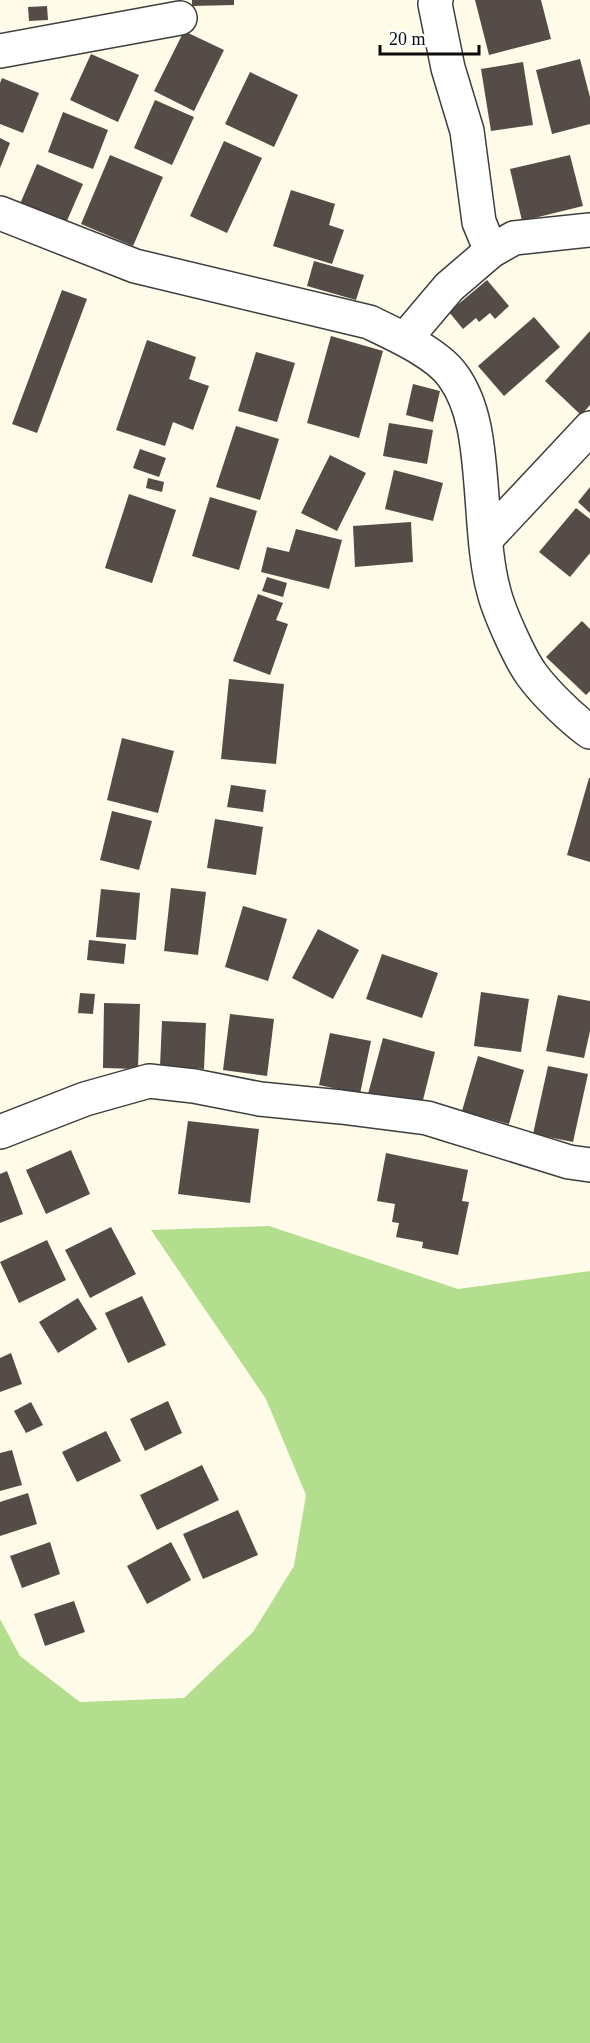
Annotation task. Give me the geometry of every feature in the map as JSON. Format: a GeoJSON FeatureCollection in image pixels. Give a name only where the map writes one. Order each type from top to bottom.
{"type":"FeatureCollection","features":[{"type":"Feature","properties":{"kind":"street"},"geometry":{"type":"LineString","coordinates":[[436,0],[448,68],[467,131],[479,222],[491,251]]}},
{"type":"Feature","properties":{"kind":"street"},"geometry":{"type":"LineString","coordinates":[[0,51],[180,18]]}},
{"type":"Feature","properties":{"kind":"street"},"geometry":{"type":"LineString","coordinates":[[0,213],[135,266],[369,322],[405,339],[451,373],[463,391],[477,440],[486,539],[494,593],[531,675],[564,710],[588,728]]}},
{"type":"Feature","properties":{"kind":"street"},"geometry":{"type":"LineString","coordinates":[[405,339],[449,288],[491,251],[514,238],[590,230]]}},
{"type":"Feature","properties":{"kind":"street"},"geometry":{"type":"LineString","coordinates":[[486,539],[590,428]]}},
{"type":"Feature","properties":{"kind":"street"},"geometry":{"type":"LineString","coordinates":[[0,1132],[85,1099],[149,1081],[194,1086],[261,1099],[427,1119],[569,1162],[590,1165]]}},
{"type":"Feature","properties":{"kind":"green space"},"geometry":{"type":"Polygon","coordinates":[[[269,1226],[458,1289],[590,1271],[590,2043],[0,2043],[0,1619],[20,1656],[80,1702],[184,1698],[253,1632],[294,1566],[306,1495],[266,1399],[151,1230],[269,1226]]]}},
{"type":"Feature","properties":{"kind":"building"},"geometry":{"type":"Polygon","coordinates":[[[192,0],[234,0],[234,5],[192,6],[192,0]]]}},
{"type":"Feature","properties":{"kind":"building"},"geometry":{"type":"Polygon","coordinates":[[[475,0],[541,0],[551,39],[489,55],[475,0]]]}},
{"type":"Feature","properties":{"kind":"building"},"geometry":{"type":"Polygon","coordinates":[[[47,6],[48,20],[29,21],[28,7],[47,6]]]}},
{"type":"Feature","properties":{"kind":"building"},"geometry":{"type":"Polygon","coordinates":[[[184,31],[224,50],[194,111],[154,91],[184,31]]]}},
{"type":"Feature","properties":{"kind":"building"},"geometry":{"type":"Polygon","coordinates":[[[91,54],[139,75],[118,122],[70,100],[91,54]]]}},
{"type":"Feature","properties":{"kind":"building"},"geometry":{"type":"Polygon","coordinates":[[[580,59],[590,97],[590,124],[552,134],[536,70],[580,59]]]}},
{"type":"Feature","properties":{"kind":"building"},"geometry":{"type":"Polygon","coordinates":[[[523,62],[533,125],[491,131],[481,69],[523,62]]]}},
{"type":"Feature","properties":{"kind":"building"},"geometry":{"type":"Polygon","coordinates":[[[250,72],[298,95],[274,147],[225,124],[250,72]]]}},
{"type":"Feature","properties":{"kind":"building"},"geometry":{"type":"Polygon","coordinates":[[[2,78],[39,93],[23,133],[0,124],[2,78]]]}},
{"type":"Feature","properties":{"kind":"building"},"geometry":{"type":"Polygon","coordinates":[[[155,100],[194,117],[172,165],[134,148],[155,100]]]}},
{"type":"Feature","properties":{"kind":"building"},"geometry":{"type":"Polygon","coordinates":[[[63,112],[108,130],[93,169],[48,152],[63,112]]]}},
{"type":"Feature","properties":{"kind":"building"},"geometry":{"type":"Polygon","coordinates":[[[0,138],[10,143],[0,168],[0,138]]]}},
{"type":"Feature","properties":{"kind":"building"},"geometry":{"type":"Polygon","coordinates":[[[224,141],[262,158],[227,233],[190,216],[224,141]]]}},
{"type":"Feature","properties":{"kind":"building"},"geometry":{"type":"Polygon","coordinates":[[[110,155],[163,177],[133,246],[81,224],[110,155]]]}},
{"type":"Feature","properties":{"kind":"building"},"geometry":{"type":"Polygon","coordinates":[[[570,155],[583,206],[522,221],[510,169],[570,155]]]}},
{"type":"Feature","properties":{"kind":"building"},"geometry":{"type":"Polygon","coordinates":[[[37,164],[83,184],[66,223],[20,204],[37,164]]]}},
{"type":"Feature","properties":{"kind":"building"},"geometry":{"type":"Polygon","coordinates":[[[291,190],[335,204],[329,225],[344,230],[332,264],[273,246],[291,190]]]}},
{"type":"Feature","properties":{"kind":"building"},"geometry":{"type":"Polygon","coordinates":[[[314,261],[364,275],[356,300],[307,286],[314,261]]]}},
{"type":"Feature","properties":{"kind":"building"},"geometry":{"type":"Polygon","coordinates":[[[487,280],[509,306],[495,319],[490,313],[479,322],[476,318],[463,329],[449,312],[487,280]]]}},
{"type":"Feature","properties":{"kind":"building"},"geometry":{"type":"Polygon","coordinates":[[[62,290],[87,299],[37,433],[12,424],[62,290]]]}},
{"type":"Feature","properties":{"kind":"building"},"geometry":{"type":"Polygon","coordinates":[[[534,317],[560,347],[504,396],[478,366],[534,317]]]}},
{"type":"Feature","properties":{"kind":"building"},"geometry":{"type":"Polygon","coordinates":[[[590,331],[590,405],[581,415],[545,381],[590,331]]]}},
{"type":"Feature","properties":{"kind":"building"},"geometry":{"type":"Polygon","coordinates":[[[331,336],[383,351],[359,438],[307,423],[331,336]]]}},
{"type":"Feature","properties":{"kind":"building"},"geometry":{"type":"Polygon","coordinates":[[[147,340],[196,357],[189,379],[209,386],[193,430],[173,422],[165,446],[116,430],[147,340]]]}},
{"type":"Feature","properties":{"kind":"building"},"geometry":{"type":"Polygon","coordinates":[[[256,352],[295,363],[277,422],[238,411],[256,352]]]}},
{"type":"Feature","properties":{"kind":"building"},"geometry":{"type":"Polygon","coordinates":[[[413,384],[440,391],[433,422],[406,415],[413,384]]]}},
{"type":"Feature","properties":{"kind":"building"},"geometry":{"type":"Polygon","coordinates":[[[389,423],[433,430],[427,464],[383,456],[389,423]]]}},
{"type":"Feature","properties":{"kind":"building"},"geometry":{"type":"Polygon","coordinates":[[[236,426],[279,439],[260,500],[216,487],[236,426]]]}},
{"type":"Feature","properties":{"kind":"building"},"geometry":{"type":"Polygon","coordinates":[[[140,449],[166,458],[159,477],[133,468],[140,449]]]}},
{"type":"Feature","properties":{"kind":"building"},"geometry":{"type":"Polygon","coordinates":[[[330,455],[366,473],[337,531],[301,513],[330,455]]]}},
{"type":"Feature","properties":{"kind":"building"},"geometry":{"type":"Polygon","coordinates":[[[394,470],[443,483],[433,521],[385,509],[394,470]]]}},
{"type":"Feature","properties":{"kind":"building"},"geometry":{"type":"Polygon","coordinates":[[[148,478],[164,482],[162,492],[146,488],[148,478]]]}},
{"type":"Feature","properties":{"kind":"building"},"geometry":{"type":"Polygon","coordinates":[[[590,487],[590,513],[578,502],[590,487]]]}},
{"type":"Feature","properties":{"kind":"building"},"geometry":{"type":"Polygon","coordinates":[[[129,494],[176,510],[152,583],[105,568],[129,494]]]}},
{"type":"Feature","properties":{"kind":"building"},"geometry":{"type":"Polygon","coordinates":[[[210,497],[257,511],[239,570],[192,556],[210,497]]]}},
{"type":"Feature","properties":{"kind":"building"},"geometry":{"type":"Polygon","coordinates":[[[576,508],[590,519],[590,553],[570,577],[539,552],[576,508]]]}},
{"type":"Feature","properties":{"kind":"building"},"geometry":{"type":"Polygon","coordinates":[[[411,522],[413,562],[355,567],[353,526],[411,522]]]}},
{"type":"Feature","properties":{"kind":"building"},"geometry":{"type":"Polygon","coordinates":[[[296,529],[342,540],[329,589],[261,572],[267,547],[289,552],[296,529]]]}},
{"type":"Feature","properties":{"kind":"building"},"geometry":{"type":"Polygon","coordinates":[[[267,577],[287,583],[283,597],[262,591],[267,577]]]}},
{"type":"Feature","properties":{"kind":"building"},"geometry":{"type":"Polygon","coordinates":[[[258,594],[283,603],[276,620],[288,624],[270,675],[233,661],[258,594]]]}},
{"type":"Feature","properties":{"kind":"building"},"geometry":{"type":"Polygon","coordinates":[[[582,621],[590,629],[590,691],[586,695],[546,657],[582,621]]]}},
{"type":"Feature","properties":{"kind":"building"},"geometry":{"type":"Polygon","coordinates":[[[229,679],[284,684],[276,764],[221,759],[229,679]]]}},
{"type":"Feature","properties":{"kind":"building"},"geometry":{"type":"Polygon","coordinates":[[[122,738],[174,751],[158,813],[107,800],[122,738]]]}},
{"type":"Feature","properties":{"kind":"building"},"geometry":{"type":"Polygon","coordinates":[[[590,778],[590,862],[567,855],[590,778]]]}},
{"type":"Feature","properties":{"kind":"building"},"geometry":{"type":"Polygon","coordinates":[[[231,785],[266,790],[263,812],[227,807],[231,785]]]}},
{"type":"Feature","properties":{"kind":"building"},"geometry":{"type":"Polygon","coordinates":[[[112,811],[152,821],[139,870],[100,860],[112,811]]]}},
{"type":"Feature","properties":{"kind":"building"},"geometry":{"type":"Polygon","coordinates":[[[215,819],[263,827],[256,875],[207,868],[215,819]]]}},
{"type":"Feature","properties":{"kind":"building"},"geometry":{"type":"Polygon","coordinates":[[[171,888],[206,892],[198,955],[164,951],[171,888]]]}},
{"type":"Feature","properties":{"kind":"building"},"geometry":{"type":"Polygon","coordinates":[[[101,889],[140,893],[136,940],[96,937],[101,889]]]}},
{"type":"Feature","properties":{"kind":"building"},"geometry":{"type":"Polygon","coordinates":[[[243,906],[287,919],[268,981],[225,967],[243,906]]]}},
{"type":"Feature","properties":{"kind":"building"},"geometry":{"type":"Polygon","coordinates":[[[318,929],[359,950],[333,999],[292,978],[318,929]]]}},
{"type":"Feature","properties":{"kind":"building"},"geometry":{"type":"Polygon","coordinates":[[[89,940],[126,944],[124,964],[87,960],[89,940]]]}},
{"type":"Feature","properties":{"kind":"building"},"geometry":{"type":"Polygon","coordinates":[[[382,954],[438,973],[422,1018],[366,999],[382,954]]]}},
{"type":"Feature","properties":{"kind":"building"},"geometry":{"type":"Polygon","coordinates":[[[481,992],[529,999],[521,1052],[474,1046],[481,992]]]}},
{"type":"Feature","properties":{"kind":"building"},"geometry":{"type":"Polygon","coordinates":[[[80,993],[95,994],[93,1014],[78,1013],[80,993]]]}},
{"type":"Feature","properties":{"kind":"building"},"geometry":{"type":"Polygon","coordinates":[[[558,995],[590,1001],[590,1031],[584,1058],[546,1051],[558,995]]]}},
{"type":"Feature","properties":{"kind":"building"},"geometry":{"type":"Polygon","coordinates":[[[104,1003],[140,1004],[138,1069],[103,1068],[104,1003]]]}},
{"type":"Feature","properties":{"kind":"building"},"geometry":{"type":"Polygon","coordinates":[[[230,1014],[274,1019],[267,1076],[223,1070],[230,1014]]]}},
{"type":"Feature","properties":{"kind":"building"},"geometry":{"type":"Polygon","coordinates":[[[162,1021],[206,1023],[204,1069],[160,1066],[162,1021]]]}},
{"type":"Feature","properties":{"kind":"building"},"geometry":{"type":"Polygon","coordinates":[[[330,1033],[371,1041],[360,1094],[319,1085],[330,1033]]]}},
{"type":"Feature","properties":{"kind":"building"},"geometry":{"type":"Polygon","coordinates":[[[383,1038],[435,1052],[421,1108],[368,1094],[383,1038]]]}},
{"type":"Feature","properties":{"kind":"building"},"geometry":{"type":"Polygon","coordinates":[[[478,1056],[524,1070],[509,1124],[462,1111],[478,1056]]]}},
{"type":"Feature","properties":{"kind":"building"},"geometry":{"type":"Polygon","coordinates":[[[548,1066],[588,1074],[573,1142],[533,1134],[548,1066]]]}},
{"type":"Feature","properties":{"kind":"building"},"geometry":{"type":"Polygon","coordinates":[[[188,1121],[259,1129],[250,1203],[178,1194],[188,1121]]]}},
{"type":"Feature","properties":{"kind":"building"},"geometry":{"type":"Polygon","coordinates":[[[71,1150],[90,1194],[46,1214],[26,1170],[71,1150]]]}},
{"type":"Feature","properties":{"kind":"building"},"geometry":{"type":"Polygon","coordinates":[[[386,1153],[468,1170],[462,1201],[469,1202],[458,1255],[422,1248],[423,1242],[396,1237],[399,1223],[392,1222],[395,1204],[377,1201],[386,1153]]]}},
{"type":"Feature","properties":{"kind":"building"},"geometry":{"type":"Polygon","coordinates":[[[7,1171],[23,1214],[0,1223],[0,1174],[7,1171]]]}},
{"type":"Feature","properties":{"kind":"building"},"geometry":{"type":"Polygon","coordinates":[[[111,1227],[136,1274],[90,1298],[65,1250],[111,1227]]]}},
{"type":"Feature","properties":{"kind":"building"},"geometry":{"type":"Polygon","coordinates":[[[47,1240],[66,1280],[19,1303],[0,1262],[47,1240]]]}},
{"type":"Feature","properties":{"kind":"building"},"geometry":{"type":"Polygon","coordinates":[[[142,1296],[166,1345],[128,1363],[105,1313],[142,1296]]]}},
{"type":"Feature","properties":{"kind":"building"},"geometry":{"type":"Polygon","coordinates":[[[78,1298],[97,1329],[58,1353],[39,1322],[78,1298]]]}},
{"type":"Feature","properties":{"kind":"building"},"geometry":{"type":"Polygon","coordinates":[[[11,1353],[22,1384],[0,1392],[0,1358],[11,1353]]]}},
{"type":"Feature","properties":{"kind":"building"},"geometry":{"type":"Polygon","coordinates":[[[168,1401],[182,1433],[145,1451],[130,1419],[168,1401]]]}},
{"type":"Feature","properties":{"kind":"building"},"geometry":{"type":"Polygon","coordinates":[[[31,1402],[43,1425],[26,1433],[14,1411],[31,1402]]]}},
{"type":"Feature","properties":{"kind":"building"},"geometry":{"type":"Polygon","coordinates":[[[106,1431],[121,1461],[77,1482],[62,1452],[106,1431]]]}},
{"type":"Feature","properties":{"kind":"building"},"geometry":{"type":"Polygon","coordinates":[[[12,1450],[22,1485],[0,1491],[0,1453],[12,1450]]]}},
{"type":"Feature","properties":{"kind":"building"},"geometry":{"type":"Polygon","coordinates":[[[202,1465],[219,1500],[157,1530],[140,1495],[202,1465]]]}},
{"type":"Feature","properties":{"kind":"building"},"geometry":{"type":"Polygon","coordinates":[[[28,1493],[37,1524],[0,1536],[0,1502],[28,1493]]]}},
{"type":"Feature","properties":{"kind":"building"},"geometry":{"type":"Polygon","coordinates":[[[238,1510],[258,1555],[203,1579],[183,1534],[238,1510]]]}},
{"type":"Feature","properties":{"kind":"building"},"geometry":{"type":"Polygon","coordinates":[[[50,1542],[60,1574],[22,1588],[10,1556],[50,1542]]]}},
{"type":"Feature","properties":{"kind":"building"},"geometry":{"type":"Polygon","coordinates":[[[171,1542],[191,1580],[147,1604],[127,1566],[171,1542]]]}},
{"type":"Feature","properties":{"kind":"building"},"geometry":{"type":"Polygon","coordinates":[[[74,1601],[85,1632],[45,1646],[34,1614],[74,1601]]]}}]}
